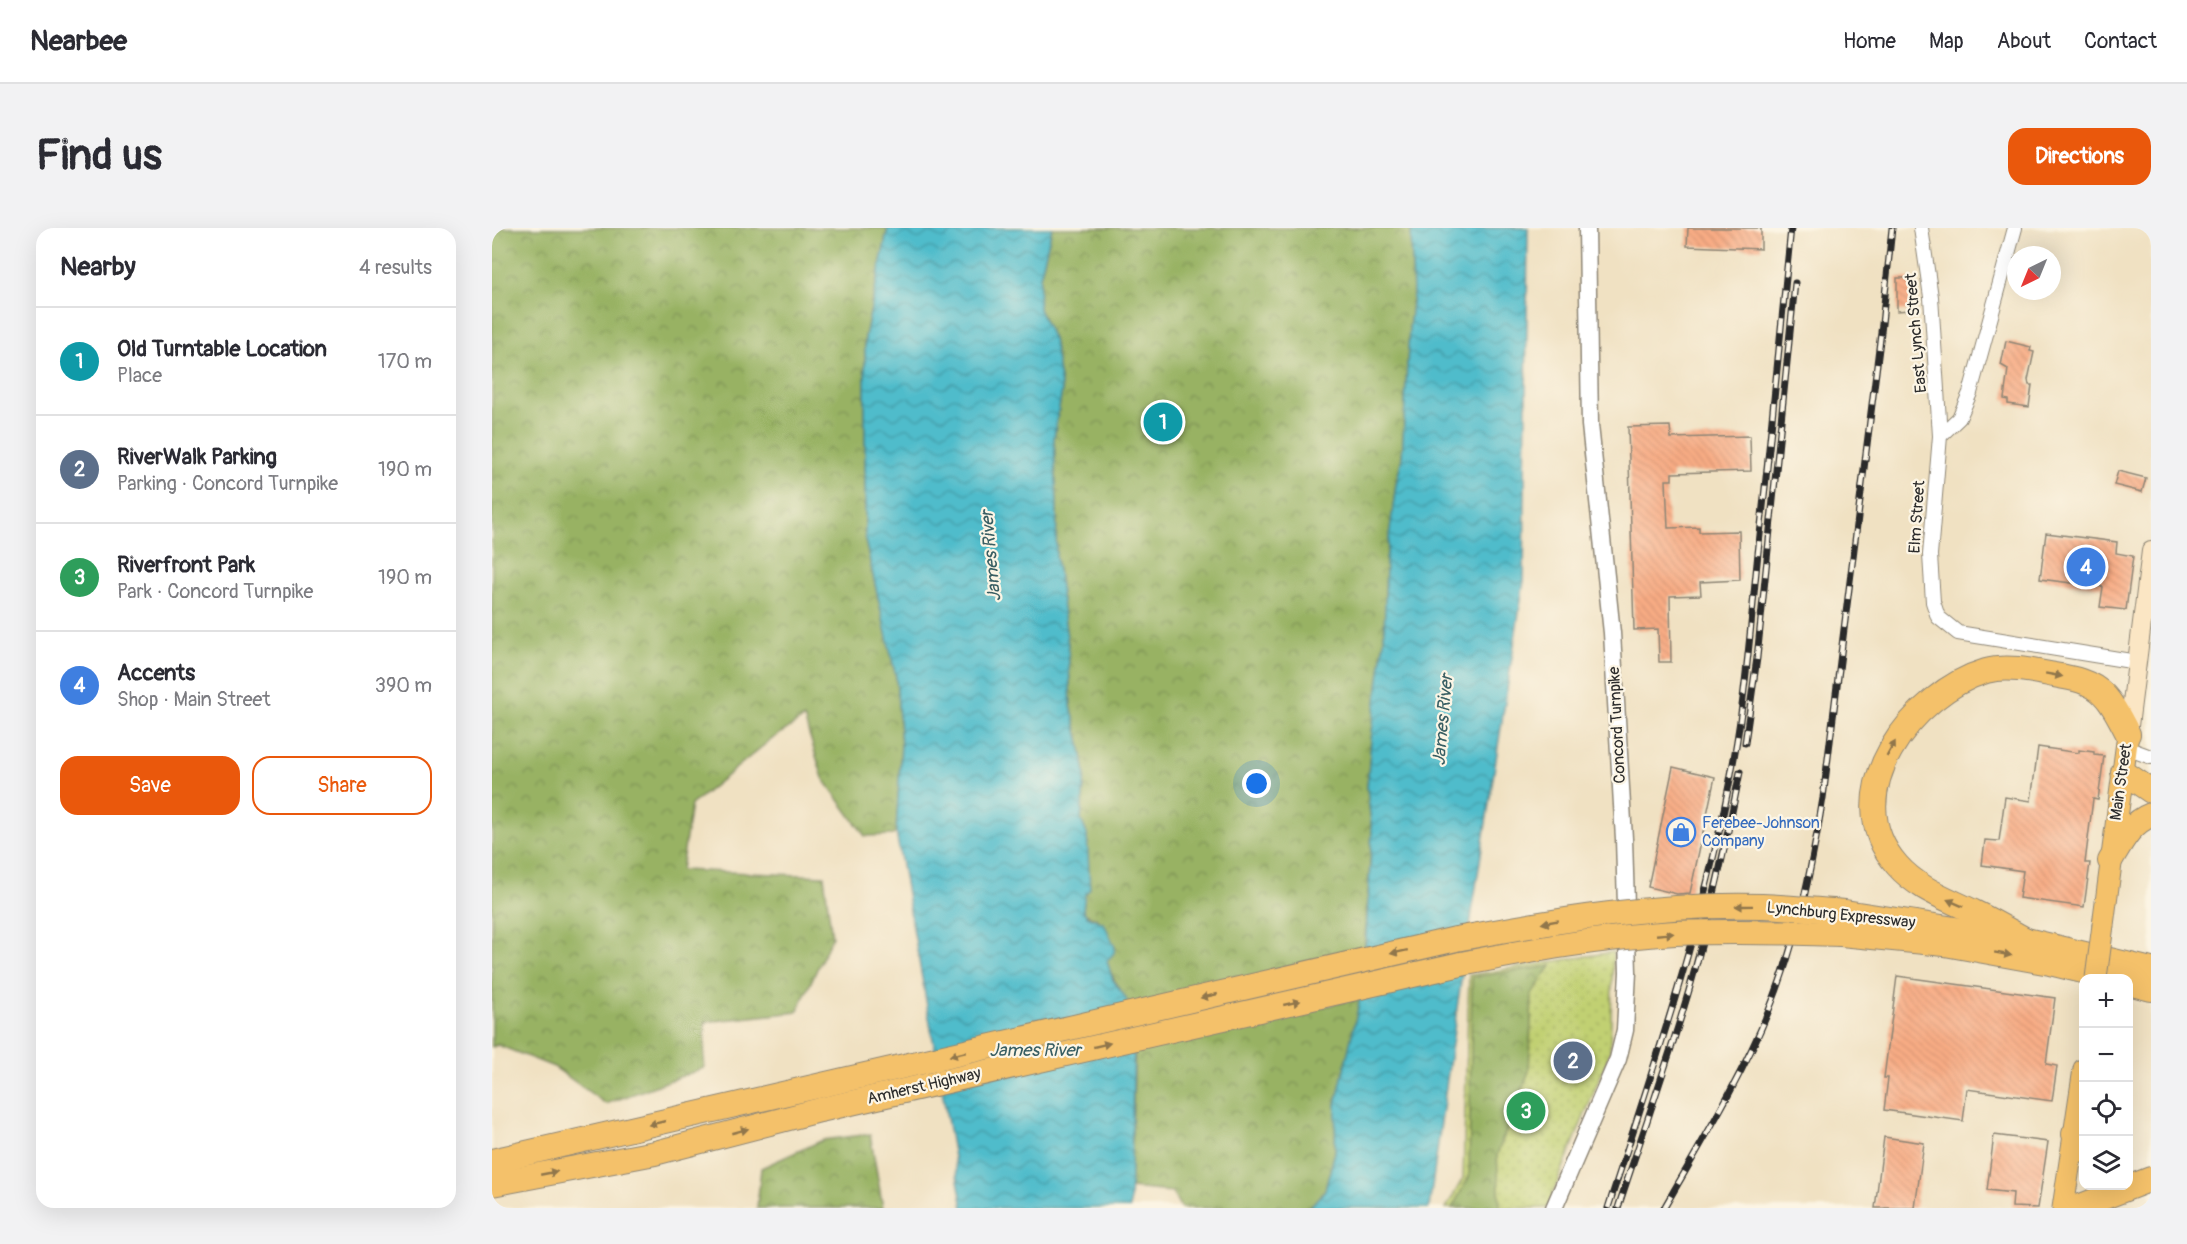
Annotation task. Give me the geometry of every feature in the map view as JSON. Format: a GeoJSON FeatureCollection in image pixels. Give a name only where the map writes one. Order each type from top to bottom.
{"type":"FeatureCollection","features":[{"type":"Feature","properties":{"kind":"highway"},"geometry":{"type":"LineString","coordinates":[[2026,940],[1933,894],[1916,883],[1896,864],[1882,842],[1874,813],[1879,777],[1887,756],[1912,719],[1939,693],[1966,678],[1989,670],[2005,669],[2077,679],[2104,694],[2125,753],[2151,791]]}},
{"type":"Feature","properties":{"kind":"highway"},"geometry":{"type":"LineString","coordinates":[[2125,753],[2151,774]]}},
{"type":"Feature","properties":{"kind":"highway"},"geometry":{"type":"LineString","coordinates":[[2110,861],[2133,826],[2151,815]]}},
{"type":"Feature","properties":{"kind":"highway","name":"Lynchburg Expressway"},"geometry":{"type":"LineString","coordinates":[[1456,939],[1554,921],[1673,908],[1761,906],[2095,974]]}},
{"type":"Feature","properties":{"kind":"highway","name":"Lynchburg Expressway"},"geometry":{"type":"LineString","coordinates":[[1461,964],[1607,940],[1673,933],[1748,931],[1843,923],[2026,940],[2151,970]]}},
{"type":"Feature","properties":{"kind":"highway","name":"Amherst Highway"},"geometry":{"type":"LineString","coordinates":[[492,1161],[1456,939]]}},
{"type":"Feature","properties":{"kind":"highway","name":"Amherst Highway"},"geometry":{"type":"LineString","coordinates":[[492,1184],[655,1153],[820,1110],[1461,964]]}},
{"type":"Feature","properties":{"kind":"highway"},"geometry":{"type":"LineString","coordinates":[[2133,984],[2151,989]]}},
{"type":"Feature","properties":{"kind":"highway"},"geometry":{"type":"LineString","coordinates":[[2076,1208],[2142,1186]]}},
{"type":"Feature","properties":{"kind":"highway"},"geometry":{"type":"LineString","coordinates":[[2119,1208],[2142,1186]]}},
{"type":"Feature","properties":{"kind":"main road","name":"Main Street"},"geometry":{"type":"LineString","coordinates":[[2097,974],[2151,551]]}},
{"type":"Feature","properties":{"kind":"main road"},"geometry":{"type":"LineString","coordinates":[[2079,1136],[2083,1082]]}},
{"type":"Feature","properties":{"kind":"main road"},"geometry":{"type":"LineString","coordinates":[[2063,1208],[2079,1143]]}},
{"type":"Feature","properties":{"kind":"street","name":"Concord Turnpike"},"geometry":{"type":"LineString","coordinates":[[1554,1208],[1618,1059],[1625,1030],[1628,972],[1624,839],[1612,633],[1590,425],[1587,228]]}},
{"type":"Feature","properties":{"kind":"street","name":"East Lynch Street"},"geometry":{"type":"LineString","coordinates":[[1921,228],[1931,297],[1940,436]]}},
{"type":"Feature","properties":{"kind":"street"},"geometry":{"type":"LineString","coordinates":[[1940,436],[1959,418],[1970,393],[2015,228]]}},
{"type":"Feature","properties":{"kind":"street","name":"Elm Street"},"geometry":{"type":"LineString","coordinates":[[1940,436],[1930,555],[1933,602],[1938,617],[1958,633],[2137,662]]}},
{"type":"Feature","properties":{"kind":"street"},"geometry":{"type":"LineString","coordinates":[[2125,753],[2151,757]]}},
{"type":"Feature","properties":{"kind":"green space"},"geometry":{"type":"Polygon","coordinates":[[[492,228],[888,228],[865,337],[865,540],[896,677],[901,745],[896,832],[893,835],[865,836],[823,778],[804,718],[769,741],[691,805],[681,870],[824,876],[832,937],[797,1012],[705,1022],[704,1068],[606,1104],[554,1067],[498,1045],[492,1047],[492,228]]]}},
{"type":"Feature","properties":{"kind":"green space"},"geometry":{"type":"Polygon","coordinates":[[[1052,228],[1411,228],[1413,294],[1402,458],[1396,484],[1386,561],[1384,641],[1367,787],[1372,832],[1364,955],[1128,1009],[1107,961],[1115,947],[1096,918],[1083,913],[1087,834],[1081,820],[1085,774],[1071,706],[1068,645],[1056,557],[1057,504],[1054,437],[1062,391],[1053,339],[1039,309],[1040,277],[1052,228]]]}},
{"type":"Feature","properties":{"kind":"green space"},"geometry":{"type":"Polygon","coordinates":[[[1613,952],[1610,1052],[1547,1208],[1446,1208],[1463,1178],[1469,975],[1613,952]]]}},
{"type":"Feature","properties":{"kind":"green space"},"geometry":{"type":"Polygon","coordinates":[[[1551,966],[1532,994],[1529,1071],[1497,1155],[1500,1208],[1452,1208],[1469,1177],[1472,977],[1551,966]]]}},
{"type":"Feature","properties":{"kind":"green space"},"geometry":{"type":"Polygon","coordinates":[[[1361,998],[1336,1104],[1335,1152],[1325,1190],[1309,1208],[1181,1208],[1172,1192],[1130,1188],[1135,1049],[1361,998]]]}},
{"type":"Feature","properties":{"kind":"green space"},"geometry":{"type":"Polygon","coordinates":[[[870,1134],[883,1208],[757,1208],[761,1168],[823,1140],[870,1134]]]}},
{"type":"Feature","properties":{"kind":"water","name":"James River"},"geometry":{"type":"Polygon","coordinates":[[[888,228],[1052,228],[1040,277],[1039,309],[1053,339],[1062,391],[1054,437],[1057,504],[1056,557],[1068,645],[1071,706],[1085,774],[1081,820],[1087,834],[1090,889],[1085,894],[1083,910],[1087,916],[1104,923],[1115,947],[1114,953],[1107,961],[1113,980],[1126,998],[1134,1042],[1130,1208],[963,1208],[896,832],[901,745],[896,677],[865,540],[865,337],[888,228]]]}},
{"type":"Feature","properties":{"kind":"water","name":"James River"},"geometry":{"type":"Polygon","coordinates":[[[1411,228],[1528,228],[1524,581],[1458,1001],[1429,1208],[1309,1208],[1325,1190],[1335,1152],[1336,1104],[1363,986],[1372,832],[1367,787],[1384,641],[1386,561],[1396,484],[1402,458],[1413,294],[1411,228]]]}},
{"type":"Feature","properties":{"kind":"building"},"geometry":{"type":"Polygon","coordinates":[[[1688,228],[1761,228],[1761,249],[1687,246],[1688,228]]]}},
{"type":"Feature","properties":{"kind":"building"},"geometry":{"type":"Polygon","coordinates":[[[1897,278],[1909,278],[1910,283],[1913,283],[1913,303],[1910,303],[1910,310],[1897,311],[1897,278]]]}},
{"type":"Feature","properties":{"kind":"building"},"geometry":{"type":"Polygon","coordinates":[[[2006,341],[2031,347],[2030,351],[2034,352],[2028,380],[2029,385],[2032,385],[2029,407],[2008,404],[2008,400],[2004,399],[2008,369],[2001,365],[2006,341]]]}},
{"type":"Feature","properties":{"kind":"building"},"geometry":{"type":"Polygon","coordinates":[[[1670,426],[1671,438],[1750,436],[1751,471],[1672,473],[1672,480],[1666,480],[1668,528],[1699,527],[1699,532],[1739,531],[1740,580],[1700,582],[1701,595],[1670,596],[1671,662],[1659,662],[1658,629],[1634,630],[1628,427],[1670,426]]]}},
{"type":"Feature","properties":{"kind":"building"},"geometry":{"type":"Polygon","coordinates":[[[2118,471],[2146,478],[2142,492],[2114,485],[2118,471]]]}},
{"type":"Feature","properties":{"kind":"building"},"geometry":{"type":"Polygon","coordinates":[[[2046,533],[2117,542],[2116,553],[2133,556],[2126,610],[2100,607],[2103,587],[2040,579],[2046,533]]]}},
{"type":"Feature","properties":{"kind":"building"},"geometry":{"type":"Polygon","coordinates":[[[2038,747],[2079,753],[2079,750],[2094,752],[2094,755],[2104,756],[2098,800],[2093,799],[2085,863],[2090,863],[2084,907],[2019,898],[2023,871],[1982,865],[1985,840],[1999,841],[2005,797],[2031,801],[2038,747]]]}},
{"type":"Feature","properties":{"kind":"building","name":"Ferebee-Johnson Company"},"geometry":{"type":"Polygon","coordinates":[[[1673,767],[1715,777],[1690,893],[1677,894],[1648,887],[1673,767]]]}},
{"type":"Feature","properties":{"kind":"building"},"geometry":{"type":"Polygon","coordinates":[[[1897,976],[2055,998],[2046,1064],[2057,1066],[2052,1101],[1967,1089],[1963,1121],[1884,1110],[1888,1078],[1884,1078],[1897,976]]]}},
{"type":"Feature","properties":{"kind":"building"},"geometry":{"type":"Polygon","coordinates":[[[1994,1135],[2048,1142],[2038,1208],[2012,1207],[2013,1193],[1987,1190],[1994,1135]]]}},
{"type":"Feature","properties":{"kind":"building"},"geometry":{"type":"Polygon","coordinates":[[[1884,1137],[1924,1143],[1915,1208],[1875,1208],[1884,1137]]]}},
{"type":"Feature","properties":{"kind":"railway"},"geometry":{"type":"LineString","coordinates":[[1608,1208],[1662,1041],[1695,929],[1710,872],[1734,758],[1748,656],[1791,228]]}},
{"type":"Feature","properties":{"kind":"railway"},"geometry":{"type":"LineString","coordinates":[[1664,1208],[1720,1110],[1758,1035],[1788,958],[1802,906],[1823,798],[1892,228]]}},
{"type":"Feature","properties":{"kind":"railway"},"geometry":{"type":"LineString","coordinates":[[1745,743],[1757,658],[1795,283]]}},
{"type":"Feature","properties":{"kind":"railway"},"geometry":{"type":"LineString","coordinates":[[1618,1208],[1666,1065],[1699,956],[1740,772]]}},
{"type":"Feature","properties":{"kind":"place","name":"Old Turntable Location"},"geometry":{"type":"Point","coordinates":[1163,422]}},
{"type":"Feature","properties":{"kind":"place","name":"Accents"},"geometry":{"type":"Point","coordinates":[2086,567]}},
{"type":"Feature","properties":{"kind":"place","name":"Ferebee-Johnson Company"},"geometry":{"type":"Point","coordinates":[1681,832]}},
{"type":"Feature","properties":{"kind":"place","name":"RiverWalk Parking"},"geometry":{"type":"Point","coordinates":[1573,1061]}},
{"type":"Feature","properties":{"kind":"place","name":"Riverfront Park"},"geometry":{"type":"Point","coordinates":[1526,1111]}}]}
